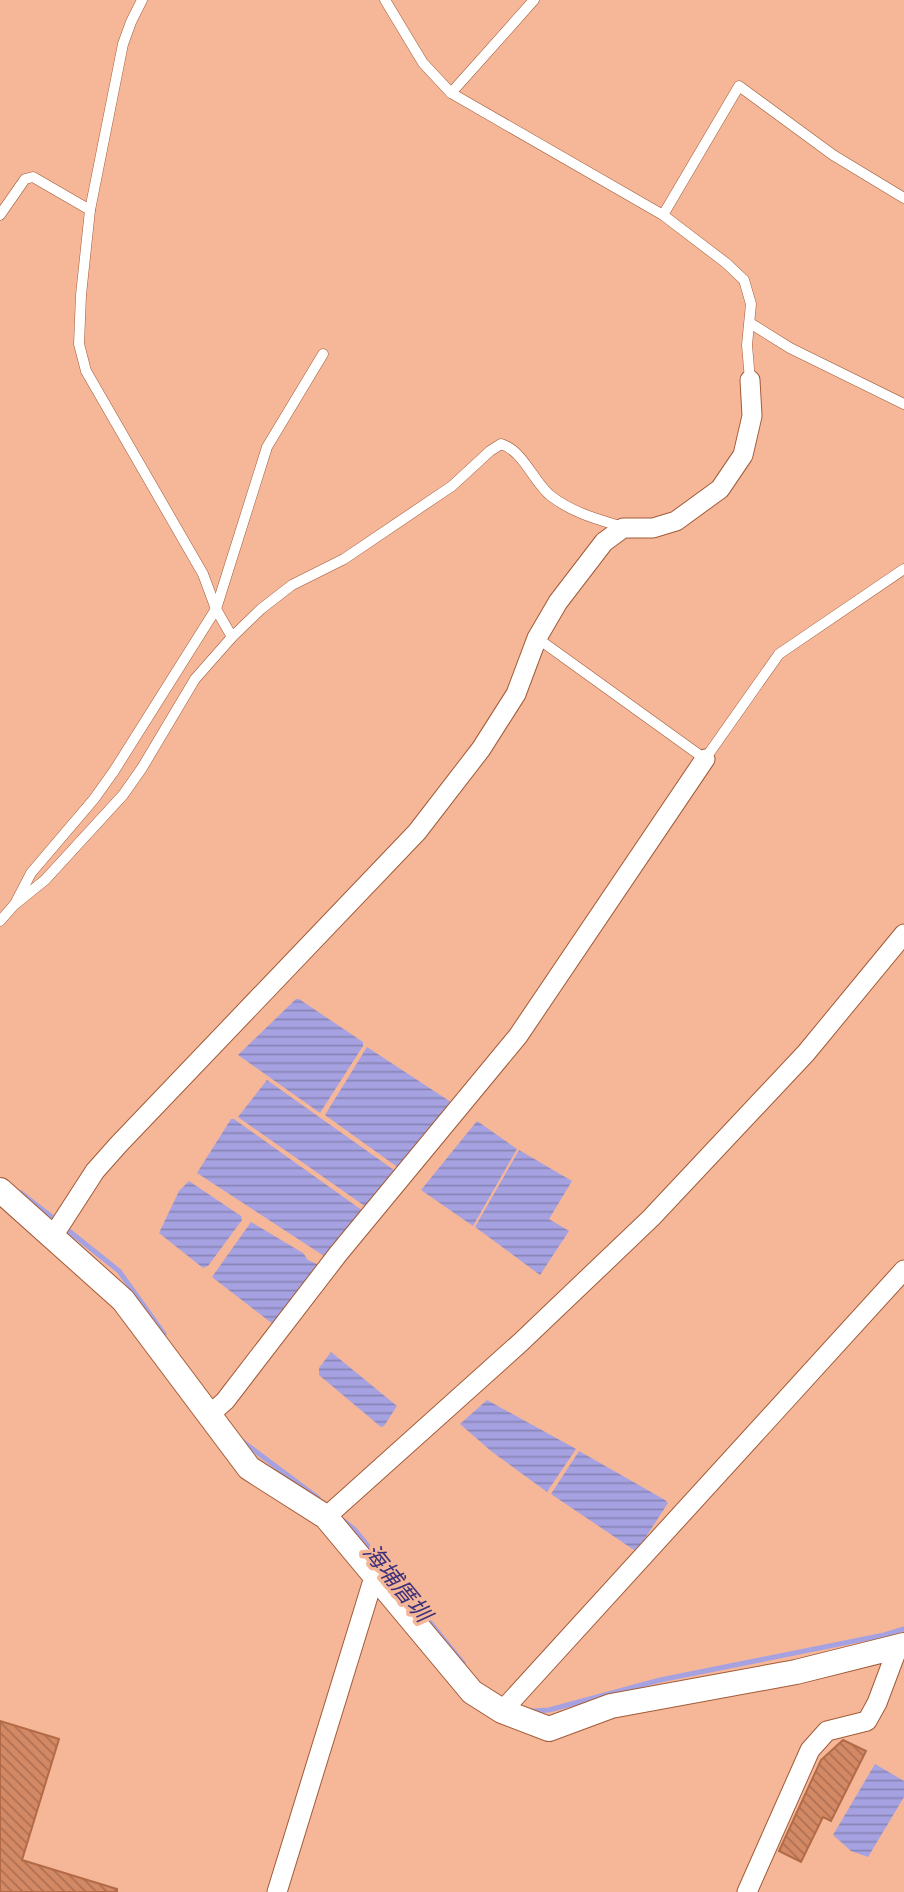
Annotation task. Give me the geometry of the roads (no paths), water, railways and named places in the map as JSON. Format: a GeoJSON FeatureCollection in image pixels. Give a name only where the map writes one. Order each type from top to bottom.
{"type":"FeatureCollection","features":[{"type":"Feature","properties":{"kind":"street"},"geometry":{"type":"LineString","coordinates":[[53,1236],[95,1171],[118,1144],[416,832],[481,749],[516,694],[537,638],[558,602],[604,542],[623,527],[653,528],[676,521],[720,489],[743,455],[752,416],[750,380]]}},
{"type":"Feature","properties":{"kind":"street"},"geometry":{"type":"LineString","coordinates":[[217,1409],[338,1254],[518,1036],[705,758]]}},
{"type":"Feature","properties":{"kind":"street"},"geometry":{"type":"LineString","coordinates":[[335,1511],[521,1342],[650,1217],[806,1053],[904,934]]}},
{"type":"Feature","properties":{"kind":"street"},"geometry":{"type":"LineString","coordinates":[[0,1190],[123,1300],[217,1409],[248,1468],[335,1511],[374,1577],[472,1692],[502,1712],[549,1729],[611,1706],[796,1672],[901,1646]]}},
{"type":"Feature","properties":{"kind":"street"},"geometry":{"type":"LineString","coordinates":[[502,1712],[904,1270]]}},
{"type":"Feature","properties":{"kind":"street"},"geometry":{"type":"LineString","coordinates":[[277,1892],[374,1577]]}},
{"type":"Feature","properties":{"kind":"street"},"geometry":{"type":"LineString","coordinates":[[747,1892],[810,1750],[827,1731],[867,1721],[901,1646]]}},
{"type":"Feature","properties":{"kind":"lane"},"geometry":{"type":"LineString","coordinates":[[142,0],[123,44],[90,210],[79,344],[86,371],[203,574],[216,609],[232,637]]}},
{"type":"Feature","properties":{"kind":"lane"},"geometry":{"type":"LineString","coordinates":[[386,0],[423,62],[451,93],[663,215],[744,280],[751,304],[747,345],[750,380]]}},
{"type":"Feature","properties":{"kind":"lane"},"geometry":{"type":"LineString","coordinates":[[451,93],[534,0]]}},
{"type":"Feature","properties":{"kind":"lane"},"geometry":{"type":"LineString","coordinates":[[663,215],[740,86],[833,155],[904,198]]}},
{"type":"Feature","properties":{"kind":"lane"},"geometry":{"type":"LineString","coordinates":[[0,215],[25,179],[33,177],[90,210]]}},
{"type":"Feature","properties":{"kind":"lane"},"geometry":{"type":"LineString","coordinates":[[750,323],[790,348],[904,404]]}},
{"type":"Feature","properties":{"kind":"lane"},"geometry":{"type":"LineString","coordinates":[[14,905],[31,873],[94,799],[114,771],[216,609],[267,447],[323,354]]}},
{"type":"Feature","properties":{"kind":"lane"},"geometry":{"type":"LineString","coordinates":[[0,921],[14,905],[45,880],[123,795],[195,679],[261,609],[292,585],[344,559],[452,486],[500,444],[514,453],[548,494],[577,513],[623,527]]}},
{"type":"Feature","properties":{"kind":"lane"},"geometry":{"type":"LineString","coordinates":[[537,638],[705,758],[779,654],[904,569]]}},
{"type":"Feature","properties":{"kind":"waterway","name":"海埔厝圳"},"geometry":{"type":"LineString","coordinates":[[21,1193],[57,1221]]}},
{"type":"Feature","properties":{"kind":"waterway","name":"海埔厝圳"},"geometry":{"type":"LineString","coordinates":[[64,1227],[119,1271],[164,1334]]}},
{"type":"Feature","properties":{"kind":"waterway","name":"海埔厝圳"},"geometry":{"type":"LineString","coordinates":[[242,1441],[318,1498]]}},
{"type":"Feature","properties":{"kind":"waterway","name":"海埔厝圳"},"geometry":{"type":"LineString","coordinates":[[344,1521],[355,1530],[463,1663]]}},
{"type":"Feature","properties":{"kind":"waterway","name":"海埔厝圳"},"geometry":{"type":"LineString","coordinates":[[532,1711],[549,1710],[660,1680],[904,1629]]}}]}
